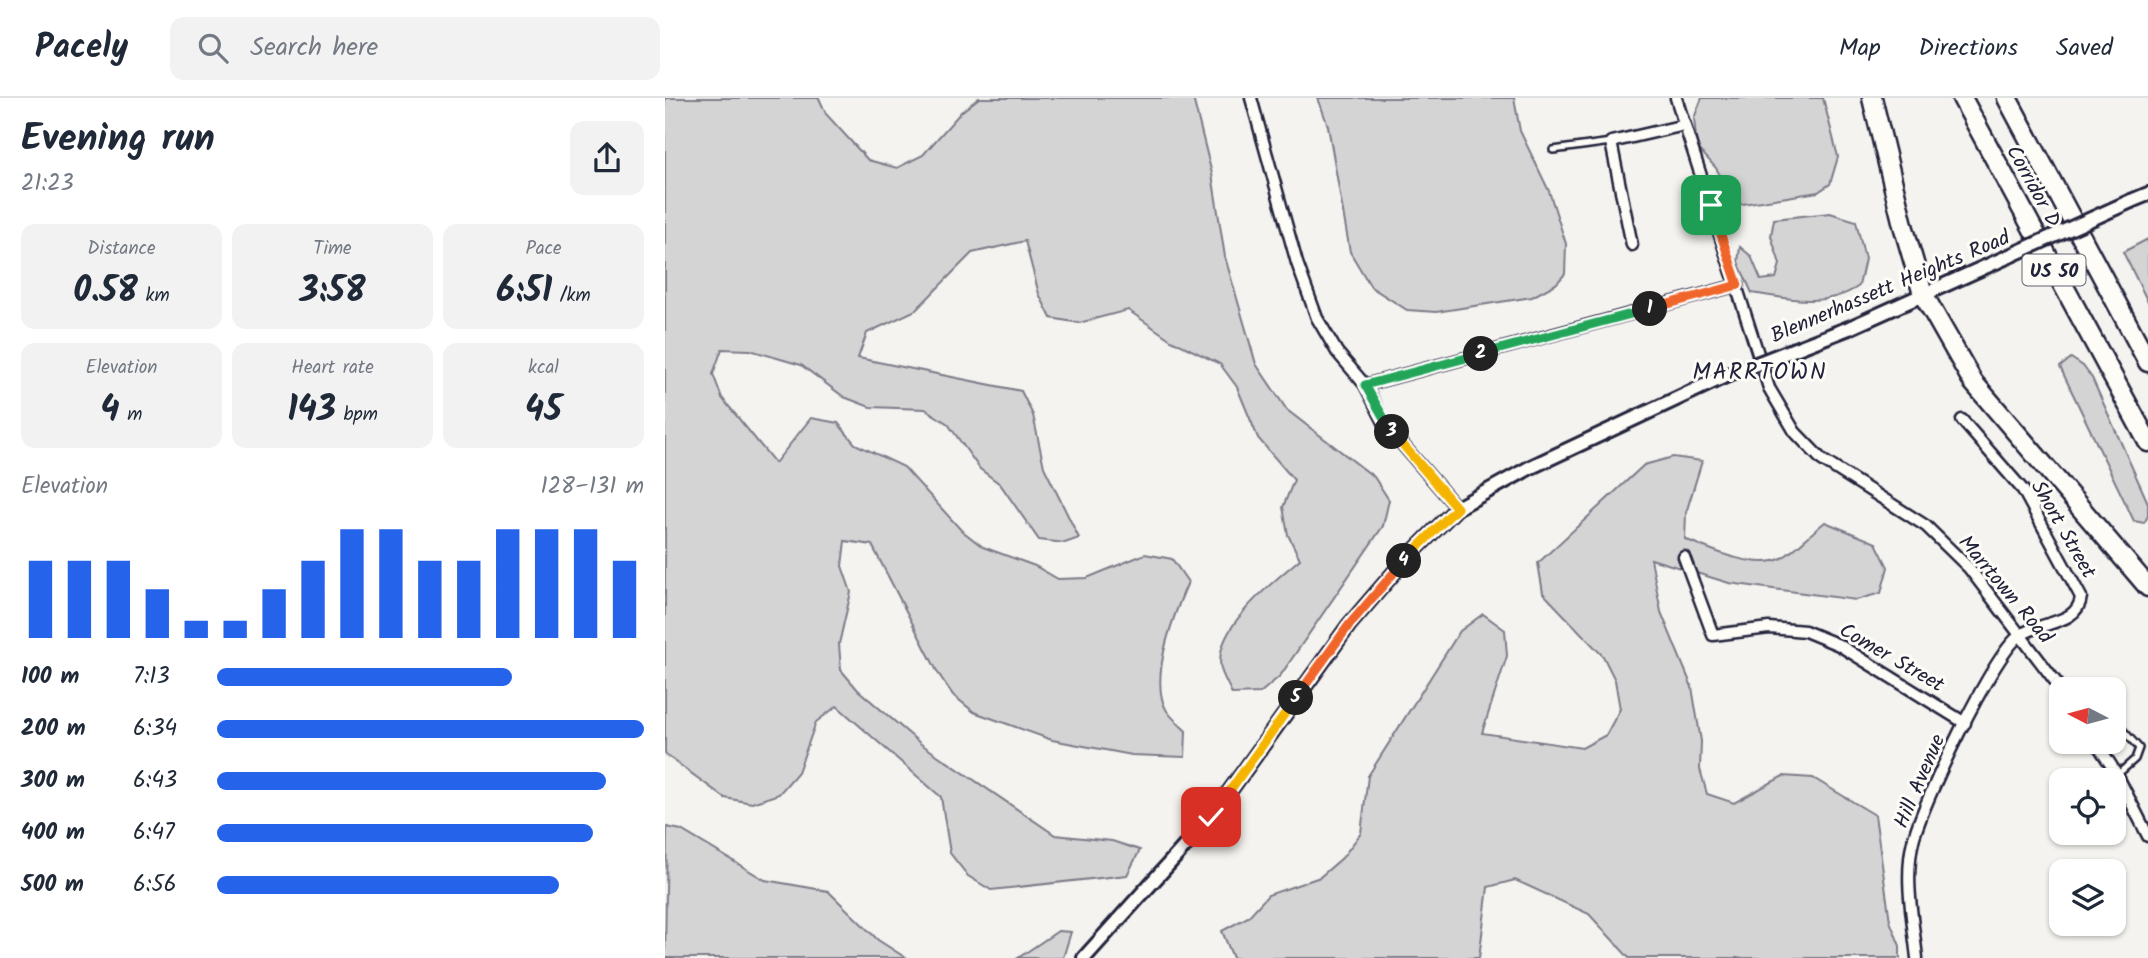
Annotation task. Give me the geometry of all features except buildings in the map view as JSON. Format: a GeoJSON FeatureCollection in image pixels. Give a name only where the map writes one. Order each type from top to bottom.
{"type":"FeatureCollection","features":[{"type":"Feature","properties":{"kind":"highway"},"geometry":{"type":"LineString","coordinates":[[1872,98],[1923,294],[1973,382],[2148,587]]}},
{"type":"Feature","properties":{"kind":"highway","name":"Corridor D"},"geometry":{"type":"LineString","coordinates":[[1962,98],[2148,442]]}},
{"type":"Feature","properties":{"kind":"highway","name":"Corridor D"},"geometry":{"type":"LineString","coordinates":[[2007,98],[2148,362]]}},
{"type":"Feature","properties":{"kind":"street"},"geometry":{"type":"LineString","coordinates":[[1251,98],[1297,263],[1317,318],[1337,352],[1365,385],[1385,424],[1457,508]]}},
{"type":"Feature","properties":{"kind":"street","name":"Marrtown Road"},"geometry":{"type":"LineString","coordinates":[[1676,98],[1769,388],[1795,432],[1822,460],[1926,526],[1969,568],[2052,677]]}},
{"type":"Feature","properties":{"kind":"street"},"geometry":{"type":"LineString","coordinates":[[1632,245],[1611,142],[1685,125]]}},
{"type":"Feature","properties":{"kind":"street","name":"Blennerhassett Heights Road"},"geometry":{"type":"LineString","coordinates":[[1084,958],[1211,817],[1349,625],[1404,561],[1457,508],[1531,467],[1723,377],[1849,328],[2148,194]]}},
{"type":"Feature","properties":{"kind":"street"},"geometry":{"type":"LineString","coordinates":[[1365,385],[1738,285]]}},
{"type":"Feature","properties":{"kind":"street","name":"Short Street"},"geometry":{"type":"LineString","coordinates":[[1962,420],[2023,491],[2081,597],[2075,615],[2044,624],[2019,636]]}},
{"type":"Feature","properties":{"kind":"street","name":"Comer Street"},"geometry":{"type":"LineString","coordinates":[[1684,557],[1713,635],[1769,628],[1805,631],[1839,645],[1965,723]]}},
{"type":"Feature","properties":{"kind":"street","name":"Hill Avenue"},"geometry":{"type":"LineString","coordinates":[[1917,958],[1910,887],[1913,841],[1965,723],[1999,659],[2019,636]]}},
{"type":"Feature","properties":{"kind":"street"},"geometry":{"type":"LineString","coordinates":[[2126,793],[2148,836]]}},
{"type":"Feature","properties":{"kind":"lane"},"geometry":{"type":"LineString","coordinates":[[1553,150],[1611,142]]}},
{"type":"Feature","properties":{"kind":"lane"},"geometry":{"type":"LineString","coordinates":[[2125,768],[2135,759],[2139,748],[2126,733]]}},
{"type":"Feature","properties":{"kind":"shaded area"},"geometry":{"type":"Polygon","coordinates":[[[665,98],[819,98],[826,114],[868,160],[897,168],[923,155],[961,112],[979,98],[1193,98],[1212,174],[1225,257],[1256,364],[1287,410],[1374,477],[1389,500],[1383,526],[1280,676],[1260,693],[1232,694],[1221,669],[1221,654],[1226,638],[1247,608],[1300,559],[1288,535],[1283,507],[1294,480],[1258,438],[1237,387],[1220,364],[1171,340],[1128,310],[1079,323],[1051,318],[1039,294],[1025,241],[972,253],[916,310],[867,333],[858,358],[1021,391],[1033,415],[1044,467],[1079,538],[1065,543],[1039,540],[1000,484],[980,469],[948,424],[925,409],[870,407],[844,397],[801,365],[750,350],[722,349],[713,374],[722,398],[775,463],[811,418],[838,423],[855,444],[904,467],[961,530],[983,547],[1035,566],[1058,579],[1087,578],[1145,554],[1172,559],[1188,582],[1165,646],[1160,682],[1167,711],[1186,731],[1185,757],[1132,755],[1052,740],[974,712],[953,695],[938,673],[872,545],[845,541],[842,566],[851,592],[839,644],[841,670],[858,690],[921,744],[1055,835],[1112,841],[1140,850],[1127,875],[991,890],[968,876],[950,853],[941,797],[837,706],[816,722],[798,772],[779,794],[752,803],[725,798],[665,754],[665,98]]]}},
{"type":"Feature","properties":{"kind":"shaded area"},"geometry":{"type":"Polygon","coordinates":[[[1318,98],[1514,98],[1520,131],[1549,191],[1566,244],[1565,274],[1556,284],[1532,297],[1436,312],[1407,310],[1371,287],[1350,252],[1328,126],[1318,98]]]}},
{"type":"Feature","properties":{"kind":"shaded area"},"geometry":{"type":"Polygon","coordinates":[[[1702,98],[1823,98],[1838,157],[1830,184],[1818,192],[1737,205],[1716,168],[1697,147],[1694,118],[1702,98]]]}},
{"type":"Feature","properties":{"kind":"shaded area"},"geometry":{"type":"Polygon","coordinates":[[[1830,213],[1856,221],[1865,259],[1859,286],[1834,297],[1807,300],[1752,293],[1738,262],[1740,247],[1751,256],[1761,280],[1776,278],[1780,264],[1771,236],[1774,219],[1830,213]]]}},
{"type":"Feature","properties":{"kind":"shaded area"},"geometry":{"type":"Polygon","coordinates":[[[2148,239],[2148,302],[2123,252],[2148,239]]]}},
{"type":"Feature","properties":{"kind":"shaded area"},"geometry":{"type":"Polygon","coordinates":[[[2071,358],[2083,366],[2092,378],[2148,503],[2148,516],[2144,523],[2134,521],[2060,367],[2071,358]]]}},
{"type":"Feature","properties":{"kind":"shaded area"},"geometry":{"type":"Polygon","coordinates":[[[1673,457],[1702,461],[1686,513],[1685,539],[1733,557],[1760,562],[1772,561],[1788,554],[1825,522],[1876,543],[1888,567],[1881,593],[1856,600],[1729,583],[1651,559],[1661,612],[1692,687],[1701,741],[1700,769],[1707,794],[1734,803],[1783,776],[1813,778],[1875,815],[1890,921],[1900,946],[1900,958],[1629,958],[1589,914],[1515,880],[1488,887],[1479,958],[1233,958],[1222,931],[1248,917],[1268,895],[1320,877],[1342,858],[1361,833],[1368,776],[1460,631],[1483,614],[1505,630],[1507,656],[1482,733],[1582,748],[1606,735],[1620,709],[1615,680],[1603,656],[1543,593],[1538,563],[1644,465],[1673,457]]]}},
{"type":"Feature","properties":{"kind":"shaded area"},"geometry":{"type":"Polygon","coordinates":[[[667,827],[681,830],[765,880],[828,891],[878,940],[906,958],[665,958],[667,827]]]}},
{"type":"Feature","properties":{"kind":"shaded area"},"geometry":{"type":"Polygon","coordinates":[[[1058,931],[1071,932],[1063,958],[1018,958],[1058,931]]]}},
{"type":"Feature","properties":{"kind":"district","name":"MARRTOWN"},"geometry":{"type":"Point","coordinates":[1760,371]}},
{"type":"Feature","properties":{"kind":"route"},"geometry":{"type":"LineString","coordinates":[[1211,817],[1349,625],[1404,561],[1457,508],[1385,424],[1365,385],[1738,285],[1711,205]]}}]}
